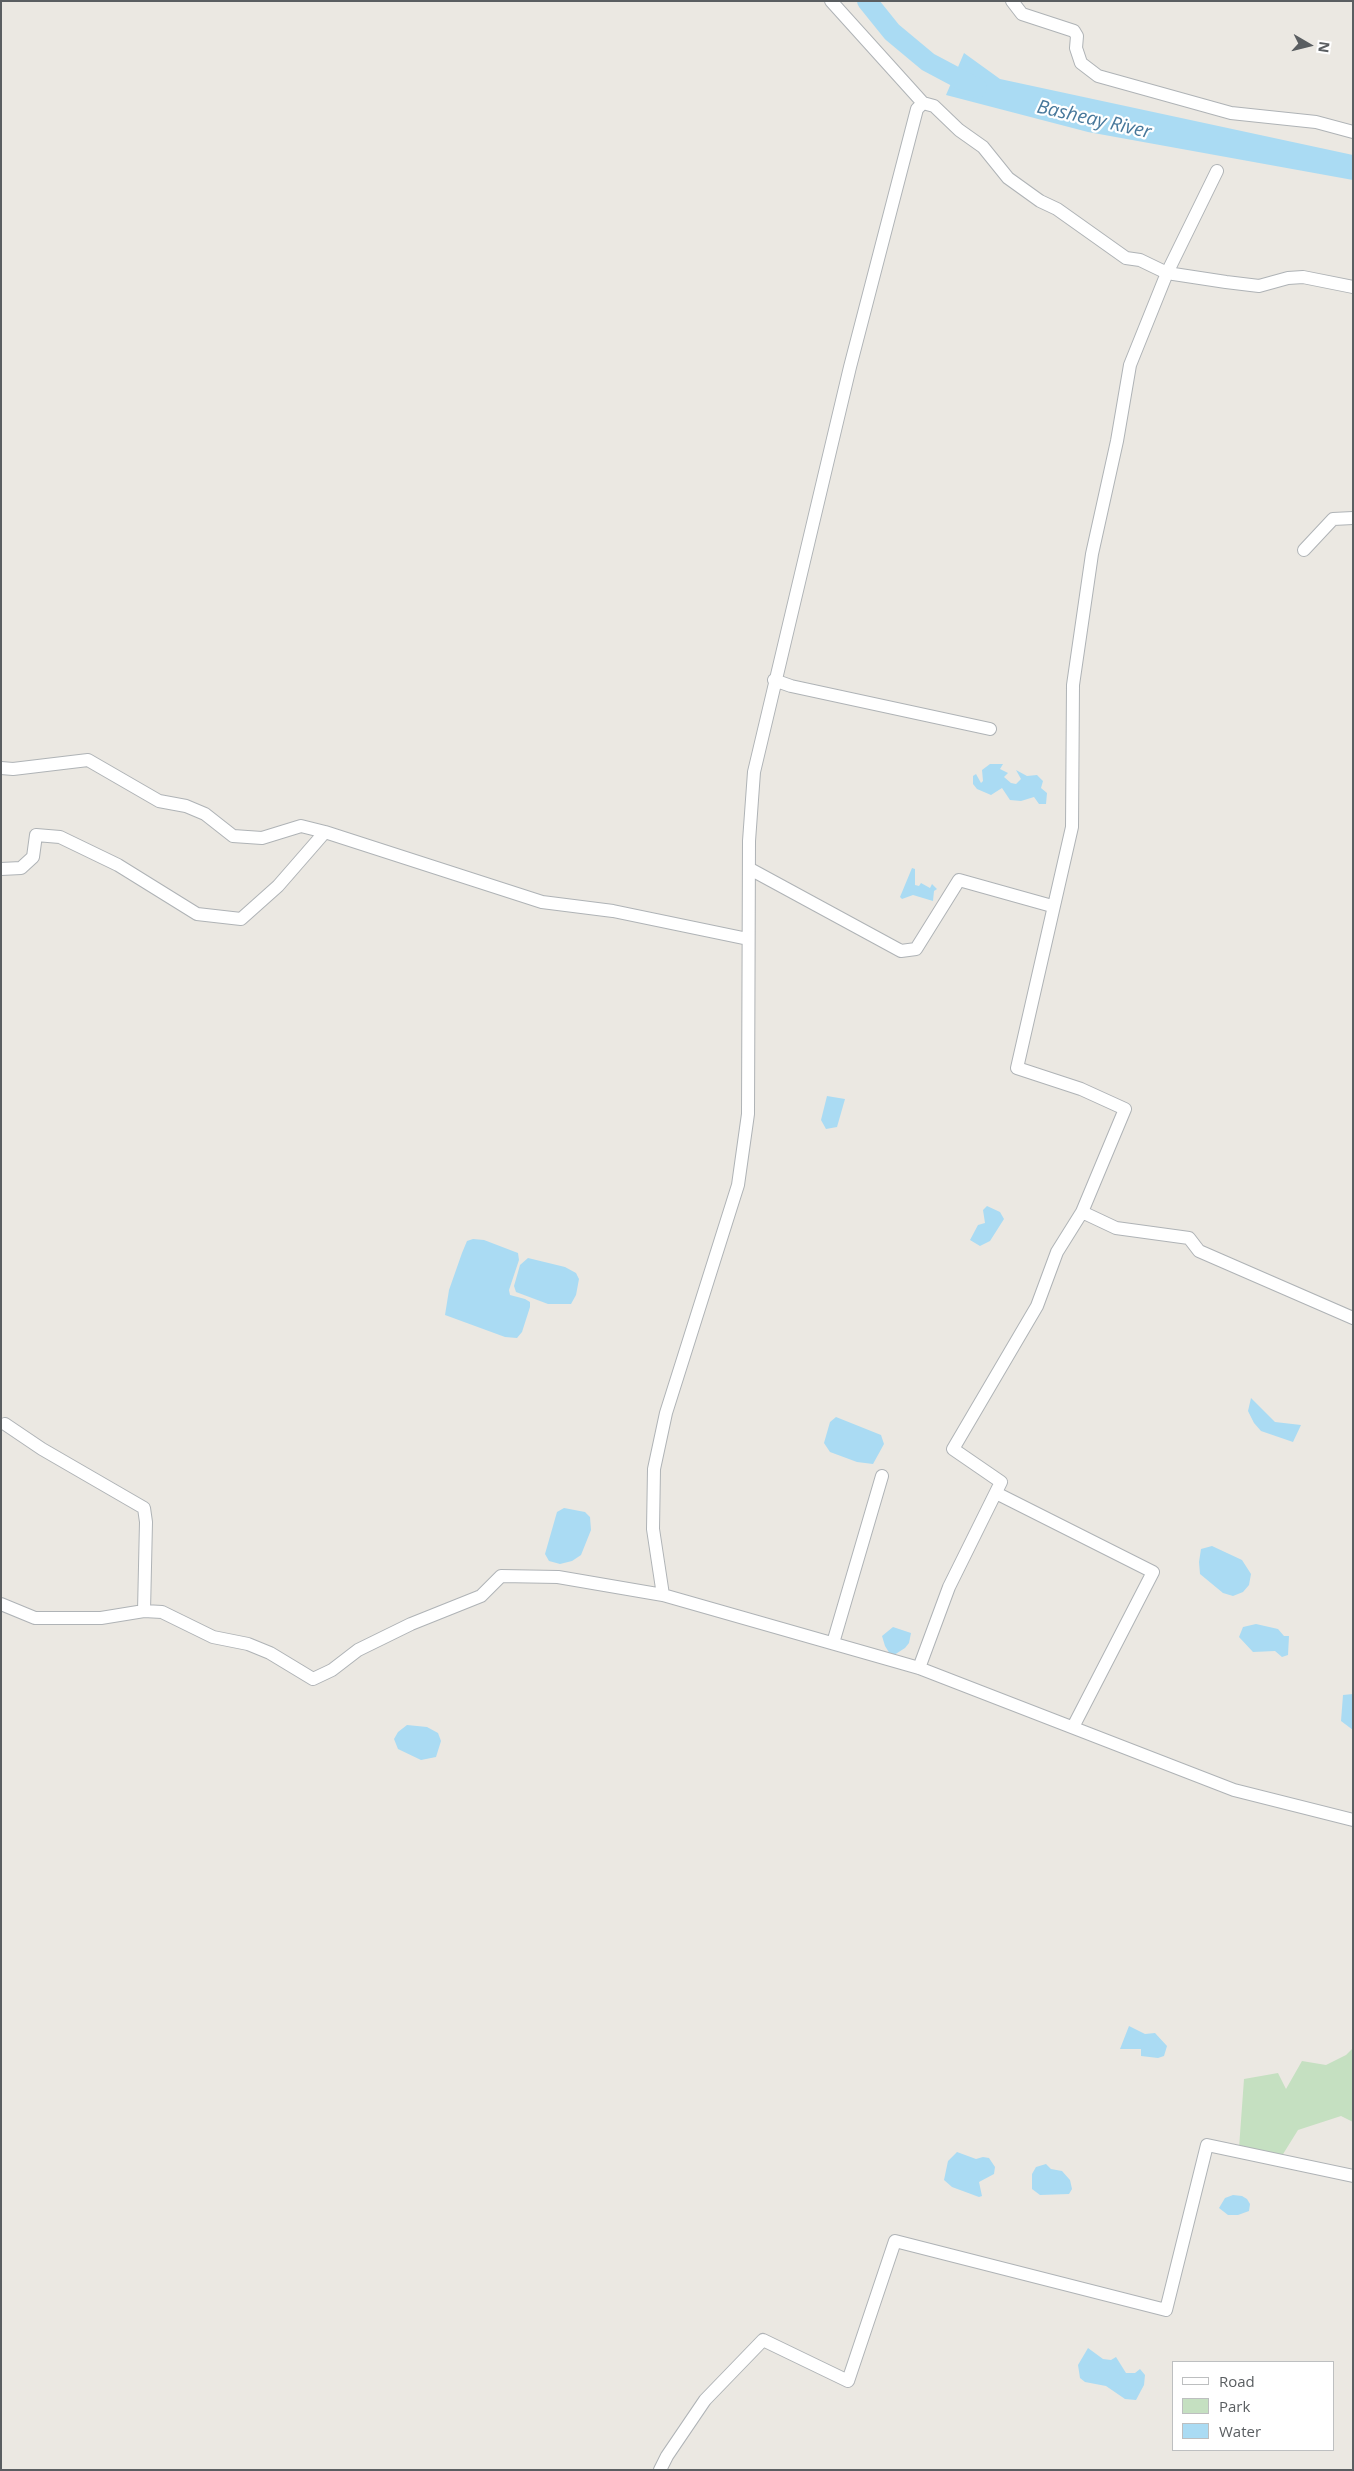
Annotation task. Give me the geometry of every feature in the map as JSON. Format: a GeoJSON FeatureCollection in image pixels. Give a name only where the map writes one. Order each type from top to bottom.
{"type":"FeatureCollection","features":[{"type":"Feature","properties":{"kind":"street"},"geometry":{"type":"LineString","coordinates":[[831,1],[923,103],[934,106],[959,130],[983,147],[1008,178],[1024,190],[1057,209],[1126,258],[1140,260],[1167,273],[1259,286],[1288,278],[1303,277],[1353,287]]}},
{"type":"Feature","properties":{"kind":"street"},"geometry":{"type":"LineString","coordinates":[[1012,1],[1022,14],[1074,31],[1077,36],[1076,48],[1081,63],[1098,76],[1231,113],[1316,122],[1353,132]]}},
{"type":"Feature","properties":{"kind":"street"},"geometry":{"type":"LineString","coordinates":[[663,1595],[653,1529],[654,1470],[668,1404],[738,1185],[748,1114],[748,939],[754,772],[774,680],[858,339],[917,109],[923,103]]}},
{"type":"Feature","properties":{"kind":"street"},"geometry":{"type":"LineString","coordinates":[[919,1668],[949,1587],[1002,1482],[953,1449],[1038,1306],[1057,1252],[1082,1212],[1125,1109],[1081,1089],[1017,1068],[1052,906],[1072,827],[1073,686],[1092,554],[1117,441],[1130,365],[1167,273],[1217,171]]}},
{"type":"Feature","properties":{"kind":"street"},"geometry":{"type":"LineString","coordinates":[[1304,550],[1333,519],[1353,518]]}},
{"type":"Feature","properties":{"kind":"street"},"geometry":{"type":"LineString","coordinates":[[774,680],[791,686],[990,729]]}},
{"type":"Feature","properties":{"kind":"street"},"geometry":{"type":"LineString","coordinates":[[1,768],[13,769],[88,760],[159,801],[186,806],[205,814],[234,836],[262,838],[301,826],[542,902],[613,911],[748,939]]}},
{"type":"Feature","properties":{"kind":"street"},"geometry":{"type":"LineString","coordinates":[[1,868],[21,868],[33,857],[36,835],[60,837],[118,866],[197,914],[241,919],[278,886],[325,832]]}},
{"type":"Feature","properties":{"kind":"street"},"geometry":{"type":"LineString","coordinates":[[750,869],[901,951],[916,949],[959,880],[1052,906]]}},
{"type":"Feature","properties":{"kind":"street"},"geometry":{"type":"LineString","coordinates":[[1082,1212],[1116,1228],[1189,1238],[1199,1250],[1353,1318]]}},
{"type":"Feature","properties":{"kind":"street"},"geometry":{"type":"LineString","coordinates":[[5,1424],[42,1449],[144,1508],[146,1522],[144,1611]]}},
{"type":"Feature","properties":{"kind":"street"},"geometry":{"type":"LineString","coordinates":[[833,1643],[882,1476]]}},
{"type":"Feature","properties":{"kind":"street"},"geometry":{"type":"LineString","coordinates":[[996,1492],[1153,1572],[1073,1727]]}},
{"type":"Feature","properties":{"kind":"street"},"geometry":{"type":"LineString","coordinates":[[1,1604],[35,1618],[101,1618],[144,1611],[162,1612],[213,1637],[248,1644],[270,1653],[314,1679],[332,1670],[367,1646],[411,1624],[481,1596],[501,1576],[558,1577],[663,1595],[919,1668],[1234,1790],[1353,1820]]}},
{"type":"Feature","properties":{"kind":"street"},"geometry":{"type":"LineString","coordinates":[[660,2470],[667,2456],[705,2400],[763,2340],[848,2381],[895,2241],[1166,2310],[1207,2145],[1353,2176]]}},
{"type":"Feature","properties":{"kind":"green space"},"geometry":{"type":"Polygon","coordinates":[[[1353,2048],[1353,2122],[1341,2116],[1298,2130],[1280,2159],[1239,2148],[1244,2079],[1278,2073],[1286,2089],[1302,2061],[1326,2065],[1346,2055],[1353,2048]]]}},
{"type":"Feature","properties":{"kind":"water"},"geometry":{"type":"Polygon","coordinates":[[[964,53],[1000,79],[1353,155],[1353,180],[1088,132],[946,95],[964,53]]]}},
{"type":"Feature","properties":{"kind":"water"},"geometry":{"type":"Polygon","coordinates":[[[990,764],[1003,764],[1000,769],[1008,773],[1004,777],[1011,783],[1016,784],[1021,779],[1016,770],[1027,776],[1037,775],[1043,781],[1041,788],[1047,793],[1046,804],[1039,804],[1034,797],[1021,801],[1010,800],[1002,788],[991,795],[977,789],[973,784],[973,776],[976,774],[981,783],[983,781],[982,770],[990,764]]]}},
{"type":"Feature","properties":{"kind":"water"},"geometry":{"type":"Polygon","coordinates":[[[912,868],[915,869],[915,885],[919,886],[921,883],[930,888],[932,884],[937,889],[934,891],[933,901],[913,895],[902,899],[900,897],[912,868]]]}},
{"type":"Feature","properties":{"kind":"water"},"geometry":{"type":"Polygon","coordinates":[[[827,1096],[845,1099],[837,1127],[826,1129],[821,1120],[827,1096]]]}},
{"type":"Feature","properties":{"kind":"water"},"geometry":{"type":"Polygon","coordinates":[[[987,1206],[1000,1212],[1004,1219],[990,1241],[980,1246],[970,1240],[978,1225],[985,1223],[983,1210],[987,1206]]]}},
{"type":"Feature","properties":{"kind":"water"},"geometry":{"type":"Polygon","coordinates":[[[473,1239],[484,1240],[518,1253],[519,1260],[509,1290],[510,1295],[530,1302],[530,1307],[522,1332],[517,1338],[505,1337],[445,1315],[449,1290],[462,1253],[467,1241],[473,1239]]]}},
{"type":"Feature","properties":{"kind":"water"},"geometry":{"type":"Polygon","coordinates":[[[528,1258],[565,1267],[576,1273],[579,1279],[576,1295],[571,1304],[548,1304],[516,1292],[514,1286],[520,1265],[528,1258]]]}},
{"type":"Feature","properties":{"kind":"water"},"geometry":{"type":"Polygon","coordinates":[[[1251,1398],[1275,1422],[1301,1425],[1293,1442],[1261,1431],[1254,1423],[1248,1411],[1251,1398]]]}},
{"type":"Feature","properties":{"kind":"water"},"geometry":{"type":"Polygon","coordinates":[[[836,1417],[881,1435],[884,1444],[873,1464],[857,1462],[830,1452],[824,1443],[830,1422],[836,1417]]]}},
{"type":"Feature","properties":{"kind":"water"},"geometry":{"type":"Polygon","coordinates":[[[564,1508],[585,1512],[590,1517],[591,1530],[581,1555],[572,1561],[560,1564],[549,1561],[545,1554],[557,1512],[564,1508]]]}},
{"type":"Feature","properties":{"kind":"water"},"geometry":{"type":"Polygon","coordinates":[[[1212,1546],[1242,1560],[1251,1574],[1249,1585],[1243,1592],[1233,1596],[1223,1593],[1200,1574],[1201,1549],[1212,1546]]]}},
{"type":"Feature","properties":{"kind":"water"},"geometry":{"type":"Polygon","coordinates":[[[1256,1624],[1278,1629],[1284,1636],[1289,1636],[1288,1655],[1282,1657],[1275,1651],[1253,1652],[1239,1637],[1243,1627],[1256,1624]]]}},
{"type":"Feature","properties":{"kind":"water"},"geometry":{"type":"Polygon","coordinates":[[[893,1627],[911,1633],[909,1643],[894,1655],[890,1654],[882,1636],[893,1627]]]}},
{"type":"Feature","properties":{"kind":"water"},"geometry":{"type":"Polygon","coordinates":[[[1353,1694],[1353,1730],[1341,1721],[1343,1695],[1353,1694]]]}},
{"type":"Feature","properties":{"kind":"water"},"geometry":{"type":"Polygon","coordinates":[[[407,1725],[427,1727],[438,1733],[441,1741],[436,1757],[421,1760],[398,1749],[394,1739],[398,1732],[407,1725]]]}},
{"type":"Feature","properties":{"kind":"water"},"geometry":{"type":"Polygon","coordinates":[[[1129,2026],[1145,2034],[1155,2033],[1167,2046],[1164,2056],[1158,2058],[1141,2056],[1141,2049],[1120,2049],[1129,2026]]]}},
{"type":"Feature","properties":{"kind":"water"},"geometry":{"type":"Polygon","coordinates":[[[957,2152],[976,2159],[989,2158],[995,2167],[994,2174],[979,2182],[982,2196],[979,2197],[952,2187],[944,2180],[948,2161],[957,2152]]]}},
{"type":"Feature","properties":{"kind":"water"},"geometry":{"type":"Polygon","coordinates":[[[1046,2164],[1051,2169],[1062,2171],[1070,2180],[1072,2189],[1069,2194],[1040,2195],[1032,2189],[1032,2174],[1036,2167],[1046,2164]]]}},
{"type":"Feature","properties":{"kind":"water"},"geometry":{"type":"Polygon","coordinates":[[[1233,2195],[1242,2196],[1247,2199],[1250,2204],[1249,2211],[1238,2215],[1228,2215],[1219,2208],[1225,2198],[1233,2195]]]}},
{"type":"Feature","properties":{"kind":"water"},"geometry":{"type":"Polygon","coordinates":[[[1088,2348],[1103,2359],[1111,2360],[1116,2357],[1126,2373],[1135,2373],[1140,2369],[1145,2375],[1144,2385],[1136,2400],[1125,2399],[1106,2386],[1085,2382],[1080,2378],[1078,2365],[1088,2348]]]}},
{"type":"Feature","properties":{"kind":"waterway","name":"Basheay River"},"geometry":{"type":"LineString","coordinates":[[867,1],[892,32],[928,62],[977,88]]}}]}
